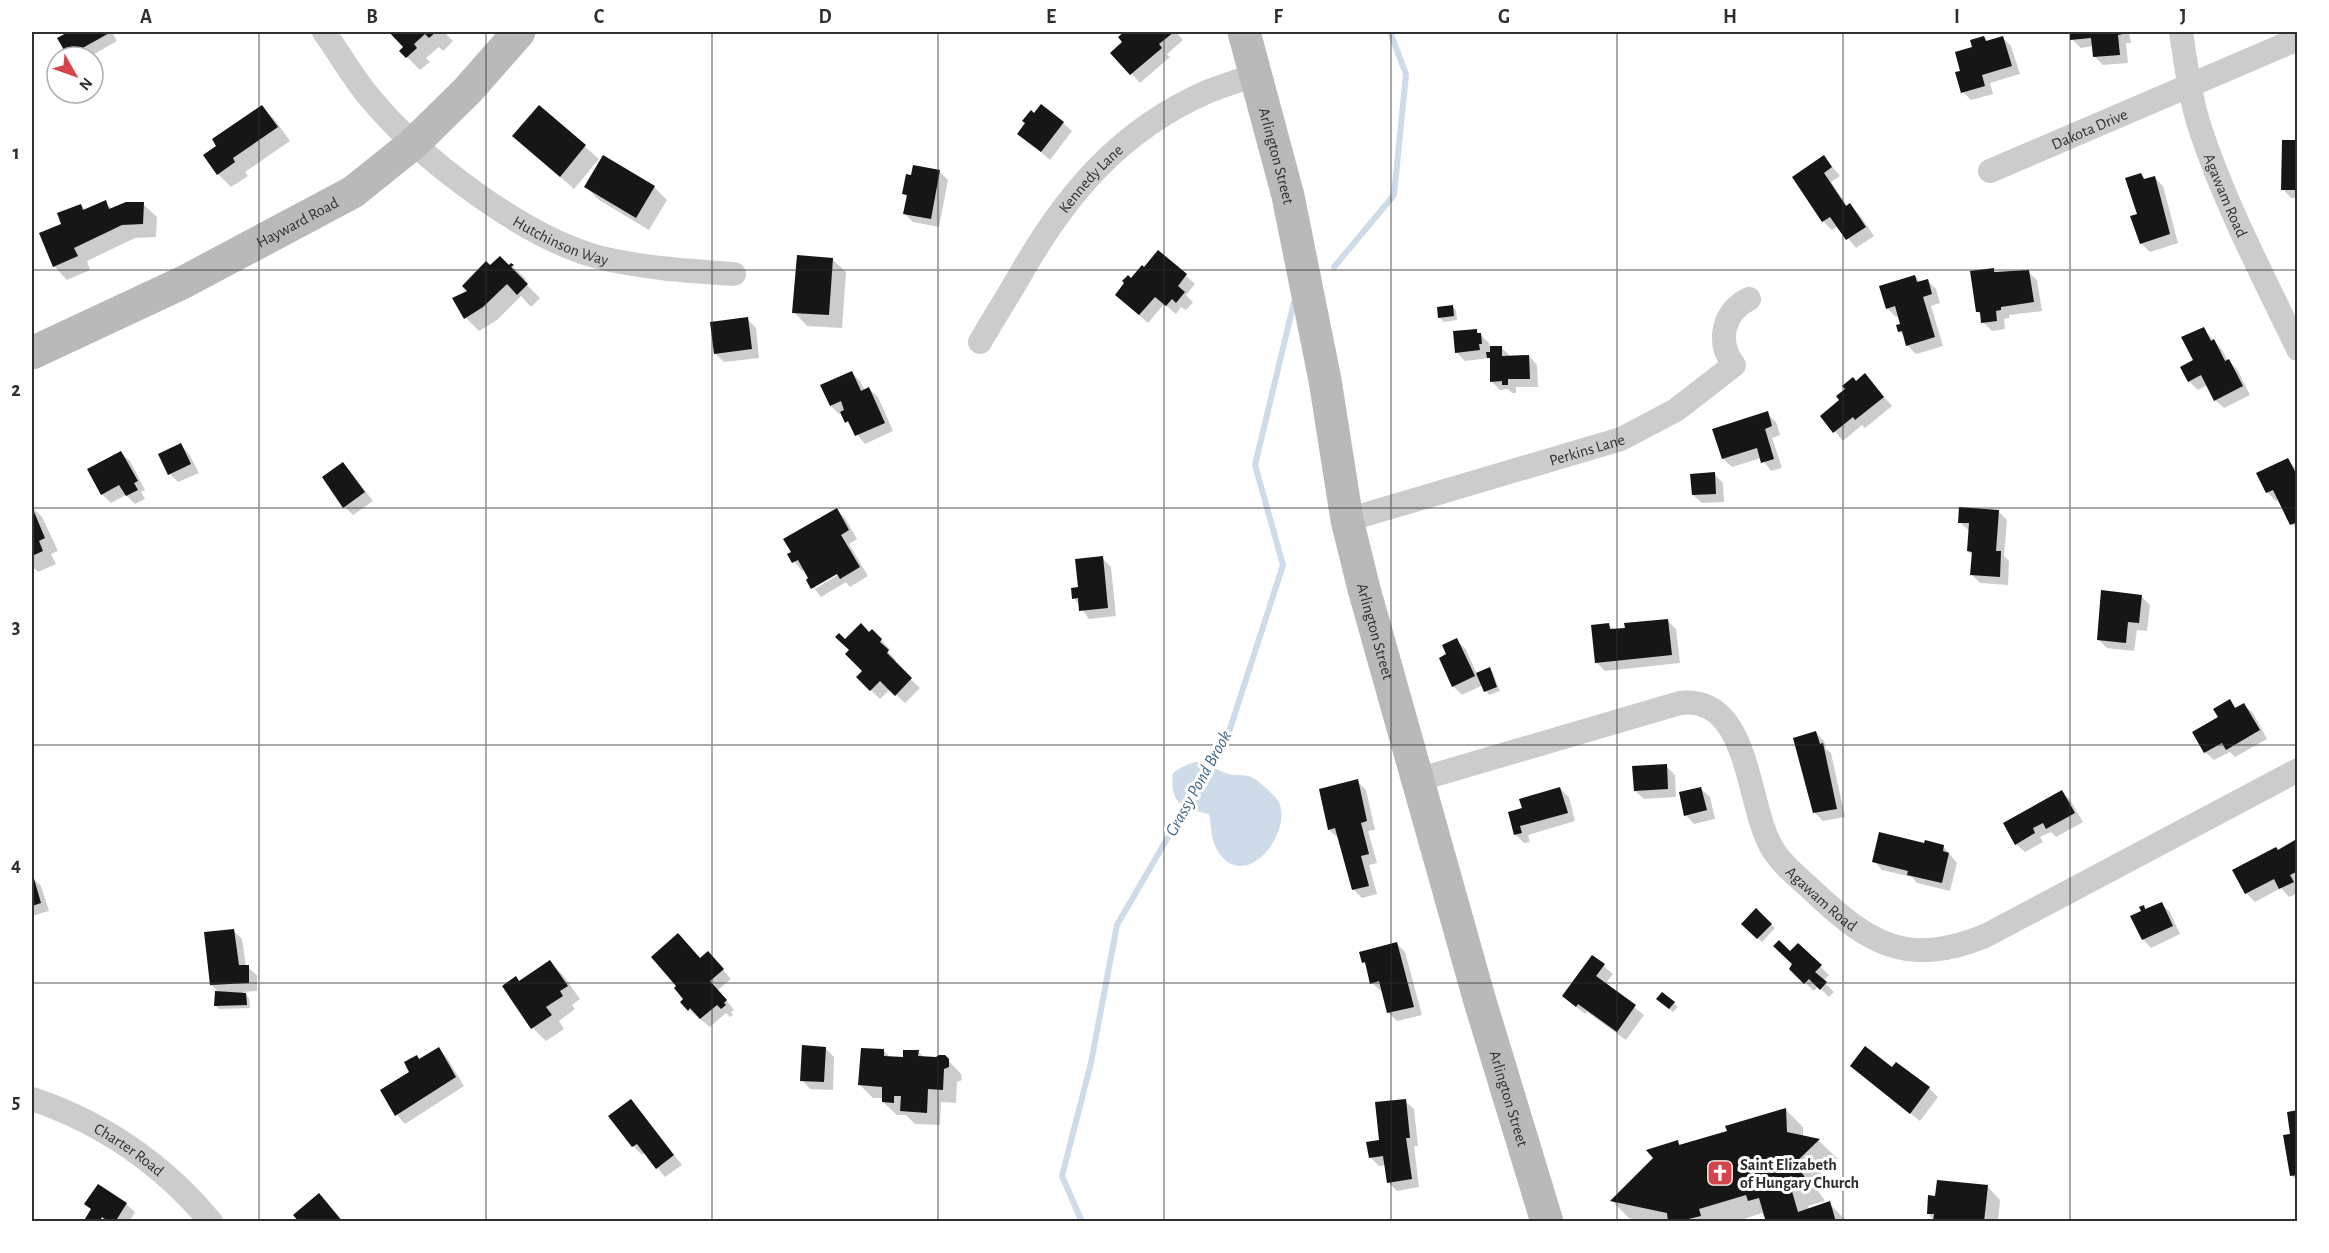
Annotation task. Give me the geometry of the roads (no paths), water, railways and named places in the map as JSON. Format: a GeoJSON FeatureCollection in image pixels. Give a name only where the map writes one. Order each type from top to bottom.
{"type":"FeatureCollection","features":[{"type":"Feature","properties":{"kind":"street","name":"Hutchinson Way"},"geometry":{"type":"LineString","coordinates":[[324,32],[345,66],[372,101],[430,159],[499,209],[548,238],[597,257],[676,270],[734,274]]}},
{"type":"Feature","properties":{"kind":"street","name":"Hayward Road"},"geometry":{"type":"LineString","coordinates":[[32,353],[184,282],[353,192],[414,143],[468,90],[519,32]]}},
{"type":"Feature","properties":{"kind":"street","name":"Arlington Street"},"geometry":{"type":"LineString","coordinates":[[1244,32],[1288,196],[1316,334],[1347,520],[1479,998],[1547,1221]]}},
{"type":"Feature","properties":{"kind":"street","name":"Agawam Road"},"geometry":{"type":"LineString","coordinates":[[2181,32],[2189,87],[2201,130],[2233,212],[2298,350]]}},
{"type":"Feature","properties":{"kind":"street","name":"Dakota Drive"},"geometry":{"type":"LineString","coordinates":[[1990,171],[2298,39]]}},
{"type":"Feature","properties":{"kind":"street","name":"Kennedy Lane"},"geometry":{"type":"LineString","coordinates":[[980,342],[998,308],[1047,229],[1082,184],[1101,164],[1166,114],[1210,91],[1257,74]]}},
{"type":"Feature","properties":{"kind":"street","name":"Perkins Lane"},"geometry":{"type":"LineString","coordinates":[[1347,520],[1591,449],[1647,427],[1697,396],[1734,365],[1725,350],[1723,333],[1725,324],[1734,309],[1749,299]]}},
{"type":"Feature","properties":{"kind":"street","name":"Agawam Road"},"geometry":{"type":"LineString","coordinates":[[1417,780],[1680,703],[1701,703],[1719,715],[1734,734],[1766,836],[1781,861],[1839,916],[1868,935],[1897,947],[1931,951],[1949,949],[1985,936],[2298,770]]}},
{"type":"Feature","properties":{"kind":"street","name":"Charter Road"},"geometry":{"type":"LineString","coordinates":[[32,1099],[60,1108],[151,1161],[192,1198],[211,1221]]}},
{"type":"Feature","properties":{"kind":"water"},"geometry":{"type":"Polygon","coordinates":[[[1195,762],[1228,774],[1253,778],[1279,802],[1281,818],[1278,831],[1272,844],[1252,863],[1241,866],[1229,863],[1219,853],[1214,843],[1209,814],[1192,810],[1176,798],[1172,784],[1173,773],[1195,762]]]}},
{"type":"Feature","properties":{"kind":"waterway","name":"Grassy Pond Brook"},"geometry":{"type":"LineString","coordinates":[[1334,267],[1394,195],[1406,74],[1390,32]]}},
{"type":"Feature","properties":{"kind":"waterway","name":"Grassy Pond Brook"},"geometry":{"type":"LineString","coordinates":[[1206,772],[1229,732],[1283,565],[1255,465],[1294,302]]}},
{"type":"Feature","properties":{"kind":"waterway","name":"Grassy Pond Brook"},"geometry":{"type":"LineString","coordinates":[[1082,1222],[1062,1176],[1091,1063],[1117,925],[1189,801]]}},
{"type":"Feature","properties":{"kind":"place","name":"Saint Elizabeth of Hungary Church"},"geometry":{"type":"Point","coordinates":[1720,1173]}}]}
